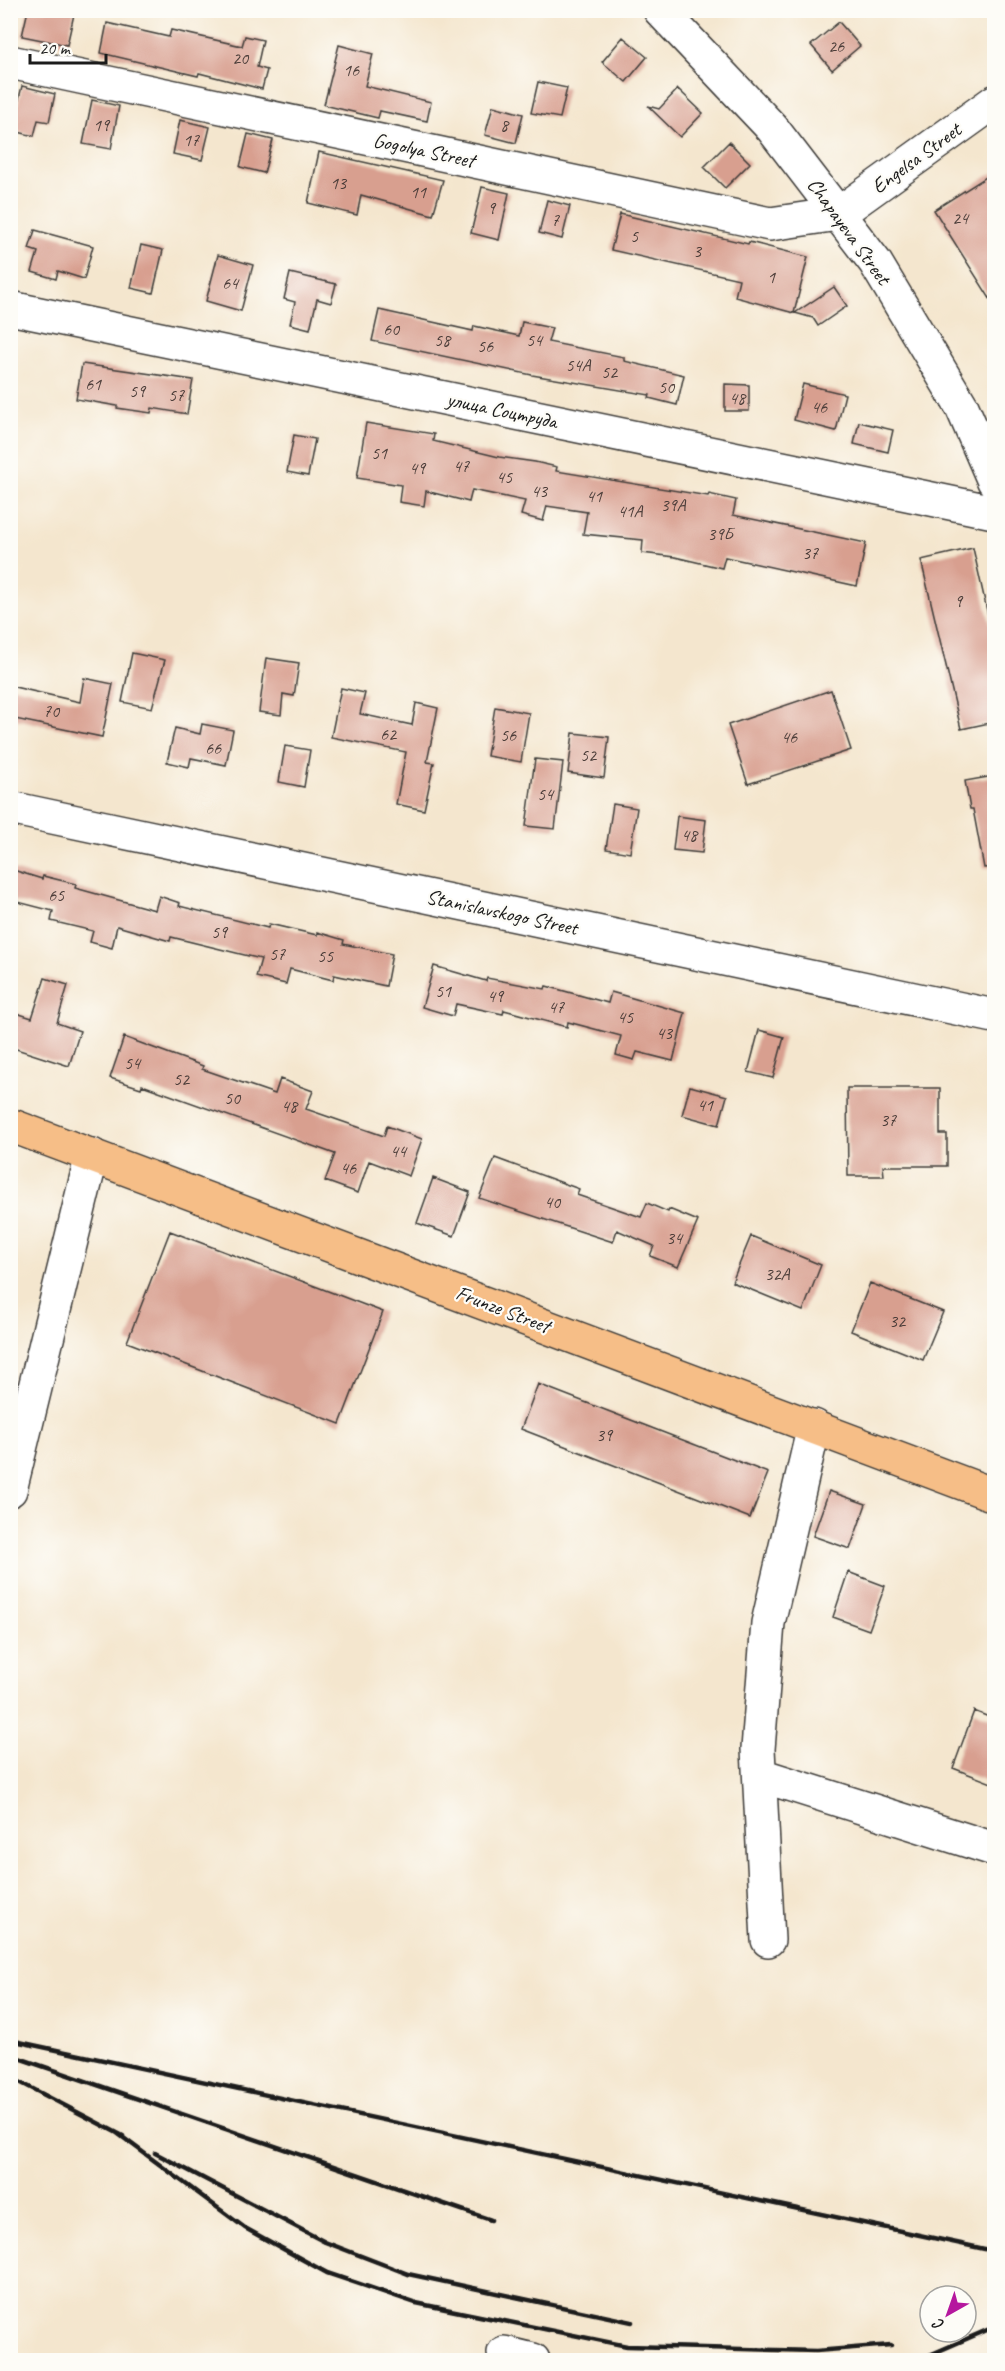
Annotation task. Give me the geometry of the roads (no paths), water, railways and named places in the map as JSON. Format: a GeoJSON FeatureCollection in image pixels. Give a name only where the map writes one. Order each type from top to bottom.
{"type":"FeatureCollection","features":[{"type":"Feature","properties":{"kind":"main road","name":"Frunze Street"},"geometry":{"type":"LineString","coordinates":[[10,1125],[994,1495]]}},
{"type":"Feature","properties":{"kind":"street","name":"Chapayeva Street"},"geometry":{"type":"LineString","coordinates":[[660,10],[772,128],[875,262],[962,407],[994,481]]}},
{"type":"Feature","properties":{"kind":"street","name":"Gogolya Street"},"geometry":{"type":"LineString","coordinates":[[10,62],[770,224],[838,214]]}},
{"type":"Feature","properties":{"kind":"street","name":"Engelsa Street"},"geometry":{"type":"LineString","coordinates":[[838,214],[994,102]]}},
{"type":"Feature","properties":{"kind":"street","name":"улица Соцтруда"},"geometry":{"type":"LineString","coordinates":[[10,308],[994,512]]}},
{"type":"Feature","properties":{"kind":"street","name":"Stanislavskogo Street"},"geometry":{"type":"LineString","coordinates":[[10,808],[994,1016]]}},
{"type":"Feature","properties":{"kind":"street"},"geometry":{"type":"LineString","coordinates":[[10,1490],[92,1155]]}},
{"type":"Feature","properties":{"kind":"street"},"geometry":{"type":"LineString","coordinates":[[768,1940],[758,1749],[768,1623],[814,1426]]}},
{"type":"Feature","properties":{"kind":"street"},"geometry":{"type":"LineString","coordinates":[[759,1775],[994,1849]]}},
{"type":"Feature","properties":{"kind":"railway"},"geometry":{"type":"LineString","coordinates":[[10,2040],[994,2251]]}},
{"type":"Feature","properties":{"kind":"railway"},"geometry":{"type":"LineString","coordinates":[[10,2055],[491,2220]]}},
{"type":"Feature","properties":{"kind":"railway"},"geometry":{"type":"LineString","coordinates":[[10,2077],[123,2136]]}},
{"type":"Feature","properties":{"kind":"railway"},"geometry":{"type":"LineString","coordinates":[[117,2133],[245,2228],[327,2273],[416,2303],[627,2346],[816,2351],[891,2345]]}},
{"type":"Feature","properties":{"kind":"railway"},"geometry":{"type":"LineString","coordinates":[[155,2153],[325,2242],[408,2274],[632,2322]]}},
{"type":"Feature","properties":{"kind":"railway"},"geometry":{"type":"LineString","coordinates":[[918,2360],[994,2327]]}}]}
